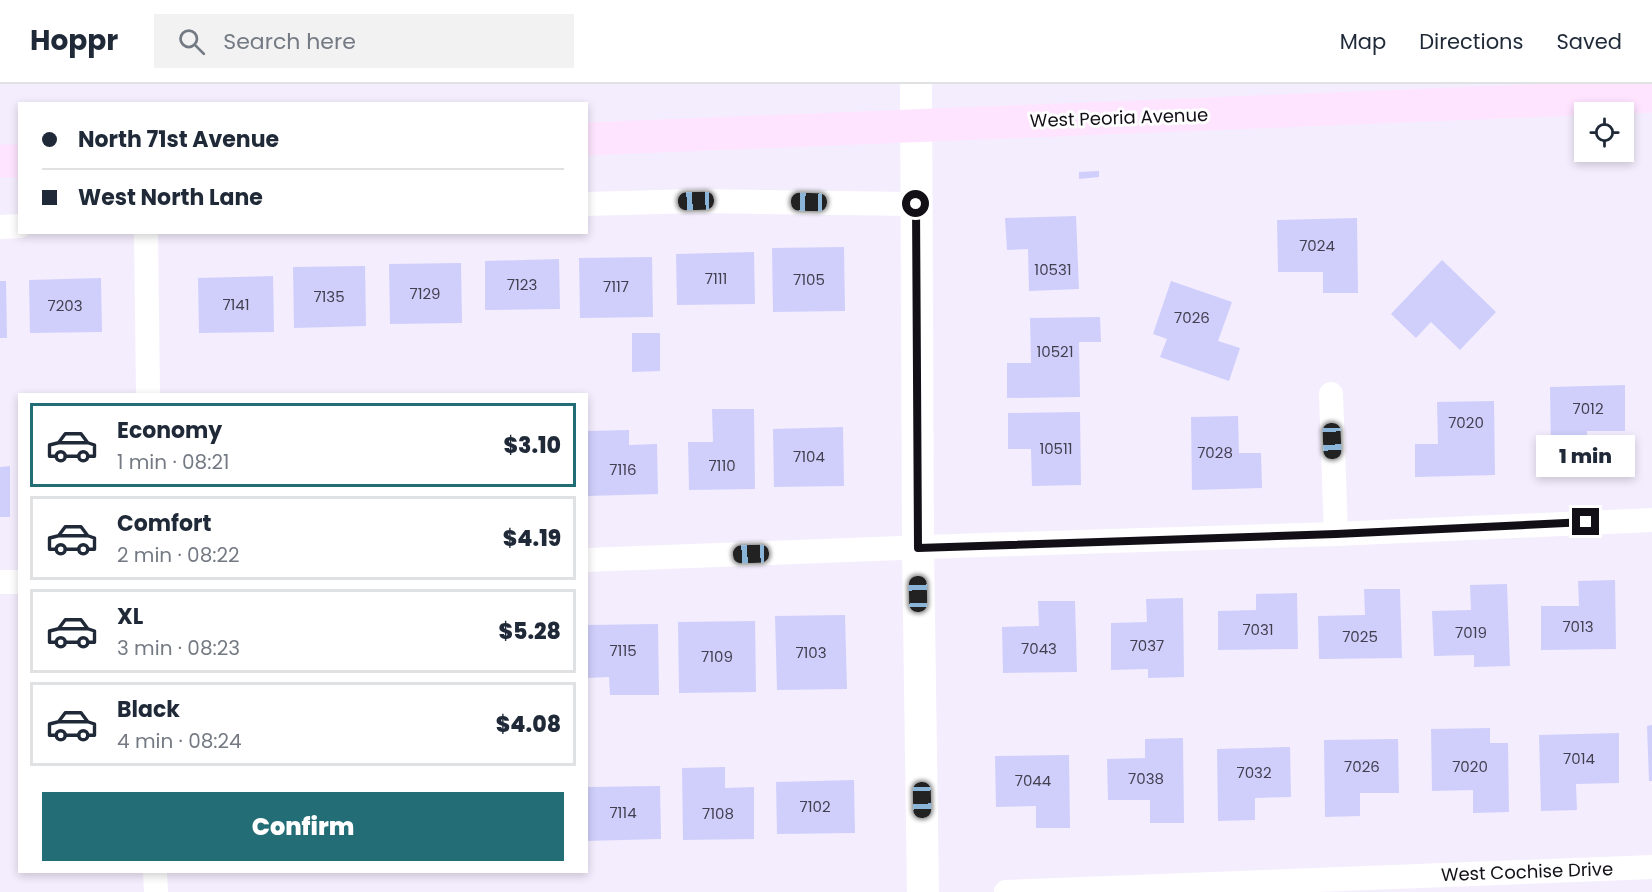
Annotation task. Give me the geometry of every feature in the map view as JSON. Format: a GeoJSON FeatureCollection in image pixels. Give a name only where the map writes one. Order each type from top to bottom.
{"type":"FeatureCollection","features":[{"type":"Feature","properties":{"kind":"main road","name":"West Peoria Avenue"},"geometry":{"type":"LineString","coordinates":[[588,139],[1652,96]]}},
{"type":"Feature","properties":{"kind":"main road"},"geometry":{"type":"LineString","coordinates":[[0,161],[18,160]]}},
{"type":"Feature","properties":{"kind":"street"},"geometry":{"type":"LineString","coordinates":[[916,84],[918,548],[923,892]]}},
{"type":"Feature","properties":{"kind":"street"},"geometry":{"type":"LineString","coordinates":[[588,204],[696,201],[916,204]]}},
{"type":"Feature","properties":{"kind":"street"},"geometry":{"type":"LineString","coordinates":[[0,227],[18,226]]}},
{"type":"Feature","properties":{"kind":"street"},"geometry":{"type":"LineString","coordinates":[[146,234],[148,393]]}},
{"type":"Feature","properties":{"kind":"street"},"geometry":{"type":"LineString","coordinates":[[1330,394],[1336,534]]}},
{"type":"Feature","properties":{"kind":"street"},"geometry":{"type":"LineString","coordinates":[[588,560],[1336,534],[1652,520]]}},
{"type":"Feature","properties":{"kind":"street"},"geometry":{"type":"LineString","coordinates":[[0,582],[18,582]]}},
{"type":"Feature","properties":{"kind":"street","name":"West Cochise Drive"},"geometry":{"type":"LineString","coordinates":[[1006,892],[1652,867]]}},
{"type":"Feature","properties":{"kind":"street"},"geometry":{"type":"LineString","coordinates":[[155,873],[156,892]]}},
{"type":"Feature","properties":{"kind":"building"},"geometry":{"type":"Polygon","coordinates":[[[1099,171],[1099,177],[1079,179],[1079,172],[1099,171]]]}},
{"type":"Feature","properties":{"kind":"building"},"geometry":{"type":"Polygon","coordinates":[[[1076,216],[1079,289],[1029,291],[1028,249],[1007,250],[1005,218],[1076,216]]]}},
{"type":"Feature","properties":{"kind":"building"},"geometry":{"type":"Polygon","coordinates":[[[1357,218],[1358,293],[1323,293],[1323,272],[1278,272],[1277,220],[1357,218]]]}},
{"type":"Feature","properties":{"kind":"building"},"geometry":{"type":"Polygon","coordinates":[[[844,247],[845,311],[773,312],[772,248],[844,247]]]}},
{"type":"Feature","properties":{"kind":"building"},"geometry":{"type":"Polygon","coordinates":[[[754,252],[755,304],[677,305],[676,254],[754,252]]]}},
{"type":"Feature","properties":{"kind":"building"},"geometry":{"type":"Polygon","coordinates":[[[652,257],[653,317],[580,318],[579,258],[652,257]]]}},
{"type":"Feature","properties":{"kind":"building"},"geometry":{"type":"Polygon","coordinates":[[[559,259],[560,309],[485,310],[485,261],[559,259]]]}},
{"type":"Feature","properties":{"kind":"building"},"geometry":{"type":"Polygon","coordinates":[[[1442,260],[1496,312],[1460,350],[1431,322],[1416,338],[1391,314],[1442,260]]]}},
{"type":"Feature","properties":{"kind":"building"},"geometry":{"type":"Polygon","coordinates":[[[461,263],[462,323],[390,324],[389,264],[461,263]]]}},
{"type":"Feature","properties":{"kind":"building"},"geometry":{"type":"Polygon","coordinates":[[[365,266],[366,326],[294,328],[293,267],[365,266]]]}},
{"type":"Feature","properties":{"kind":"building"},"geometry":{"type":"Polygon","coordinates":[[[273,276],[274,332],[199,333],[198,278],[273,276]]]}},
{"type":"Feature","properties":{"kind":"building"},"geometry":{"type":"Polygon","coordinates":[[[101,278],[102,332],[30,333],[29,280],[101,278]]]}},
{"type":"Feature","properties":{"kind":"building"},"geometry":{"type":"Polygon","coordinates":[[[0,281],[6,281],[7,338],[0,338],[0,281]]]}},
{"type":"Feature","properties":{"kind":"building"},"geometry":{"type":"Polygon","coordinates":[[[1171,281],[1232,302],[1218,341],[1240,348],[1229,381],[1160,357],[1167,339],[1153,334],[1171,281]]]}},
{"type":"Feature","properties":{"kind":"building"},"geometry":{"type":"Polygon","coordinates":[[[1100,317],[1101,342],[1079,342],[1080,397],[1007,398],[1007,363],[1031,363],[1030,318],[1100,317]]]}},
{"type":"Feature","properties":{"kind":"building"},"geometry":{"type":"Polygon","coordinates":[[[632,333],[660,333],[660,371],[632,372],[632,333]]]}},
{"type":"Feature","properties":{"kind":"building"},"geometry":{"type":"Polygon","coordinates":[[[1625,385],[1625,431],[1587,431],[1588,454],[1551,454],[1550,387],[1625,385]]]}},
{"type":"Feature","properties":{"kind":"building"},"geometry":{"type":"Polygon","coordinates":[[[1494,401],[1495,475],[1415,477],[1415,444],[1438,444],[1437,402],[1494,401]]]}},
{"type":"Feature","properties":{"kind":"building"},"geometry":{"type":"Polygon","coordinates":[[[712,409],[754,409],[755,489],[689,490],[688,442],[713,442],[712,409]]]}},
{"type":"Feature","properties":{"kind":"building"},"geometry":{"type":"Polygon","coordinates":[[[1080,412],[1081,485],[1032,486],[1031,449],[1008,449],[1008,413],[1080,412]]]}},
{"type":"Feature","properties":{"kind":"building"},"geometry":{"type":"Polygon","coordinates":[[[1238,416],[1239,453],[1261,453],[1262,488],[1192,490],[1191,417],[1238,416]]]}},
{"type":"Feature","properties":{"kind":"building"},"geometry":{"type":"Polygon","coordinates":[[[843,427],[844,486],[774,487],[773,429],[843,427]]]}},
{"type":"Feature","properties":{"kind":"building"},"geometry":{"type":"Polygon","coordinates":[[[629,430],[629,445],[657,444],[658,494],[588,496],[588,431],[629,430]]]}},
{"type":"Feature","properties":{"kind":"building"},"geometry":{"type":"Polygon","coordinates":[[[10,466],[10,517],[0,517],[0,467],[10,466]]]}},
{"type":"Feature","properties":{"kind":"building"},"geometry":{"type":"Polygon","coordinates":[[[1615,580],[1616,649],[1541,650],[1541,606],[1579,606],[1578,581],[1615,580]]]}},
{"type":"Feature","properties":{"kind":"building"},"geometry":{"type":"Polygon","coordinates":[[[1507,584],[1510,666],[1474,667],[1474,655],[1434,656],[1432,611],[1471,610],[1470,585],[1507,584]]]}},
{"type":"Feature","properties":{"kind":"building"},"geometry":{"type":"Polygon","coordinates":[[[1364,589],[1400,589],[1402,658],[1319,659],[1318,616],[1365,615],[1364,589]]]}},
{"type":"Feature","properties":{"kind":"building"},"geometry":{"type":"Polygon","coordinates":[[[1297,593],[1298,649],[1218,650],[1218,611],[1256,610],[1256,594],[1297,593]]]}},
{"type":"Feature","properties":{"kind":"building"},"geometry":{"type":"Polygon","coordinates":[[[1183,598],[1184,677],[1148,678],[1148,669],[1111,670],[1111,623],[1147,622],[1146,599],[1183,598]]]}},
{"type":"Feature","properties":{"kind":"building"},"geometry":{"type":"Polygon","coordinates":[[[1038,601],[1075,601],[1077,672],[1003,673],[1002,627],[1039,626],[1038,601]]]}},
{"type":"Feature","properties":{"kind":"building"},"geometry":{"type":"Polygon","coordinates":[[[845,615],[847,689],[777,690],[775,616],[845,615]]]}},
{"type":"Feature","properties":{"kind":"building"},"geometry":{"type":"Polygon","coordinates":[[[755,621],[756,692],[679,693],[678,622],[755,621]]]}},
{"type":"Feature","properties":{"kind":"building"},"geometry":{"type":"Polygon","coordinates":[[[658,624],[659,695],[610,695],[609,677],[588,678],[588,625],[658,624]]]}},
{"type":"Feature","properties":{"kind":"building"},"geometry":{"type":"Polygon","coordinates":[[[1652,725],[1652,781],[1649,781],[1647,726],[1652,725]]]}},
{"type":"Feature","properties":{"kind":"building"},"geometry":{"type":"Polygon","coordinates":[[[1490,728],[1490,743],[1508,743],[1509,812],[1473,813],[1473,790],[1432,791],[1431,729],[1490,728]]]}},
{"type":"Feature","properties":{"kind":"building"},"geometry":{"type":"Polygon","coordinates":[[[1619,733],[1619,783],[1576,784],[1577,810],[1541,811],[1539,735],[1619,733]]]}},
{"type":"Feature","properties":{"kind":"building"},"geometry":{"type":"Polygon","coordinates":[[[1183,738],[1184,823],[1150,823],[1150,800],[1108,800],[1107,759],[1145,758],[1145,739],[1183,738]]]}},
{"type":"Feature","properties":{"kind":"building"},"geometry":{"type":"Polygon","coordinates":[[[1398,739],[1399,793],[1360,793],[1360,816],[1325,817],[1324,740],[1398,739]]]}},
{"type":"Feature","properties":{"kind":"building"},"geometry":{"type":"Polygon","coordinates":[[[1290,747],[1291,797],[1255,798],[1255,820],[1218,821],[1217,749],[1290,747]]]}},
{"type":"Feature","properties":{"kind":"building"},"geometry":{"type":"Polygon","coordinates":[[[1069,755],[1070,828],[1036,828],[1036,806],[996,807],[995,756],[1069,755]]]}},
{"type":"Feature","properties":{"kind":"building"},"geometry":{"type":"Polygon","coordinates":[[[725,767],[725,788],[754,787],[754,839],[683,840],[682,768],[725,767]]]}},
{"type":"Feature","properties":{"kind":"building"},"geometry":{"type":"Polygon","coordinates":[[[854,780],[855,833],[777,834],[776,782],[854,780]]]}},
{"type":"Feature","properties":{"kind":"building"},"geometry":{"type":"Polygon","coordinates":[[[660,786],[661,839],[588,841],[588,787],[660,786]]]}},
{"type":"Feature","properties":{"kind":"route"},"geometry":{"type":"LineString","coordinates":[[916,204],[918,548],[1336,534],[1586,522]]}}]}
